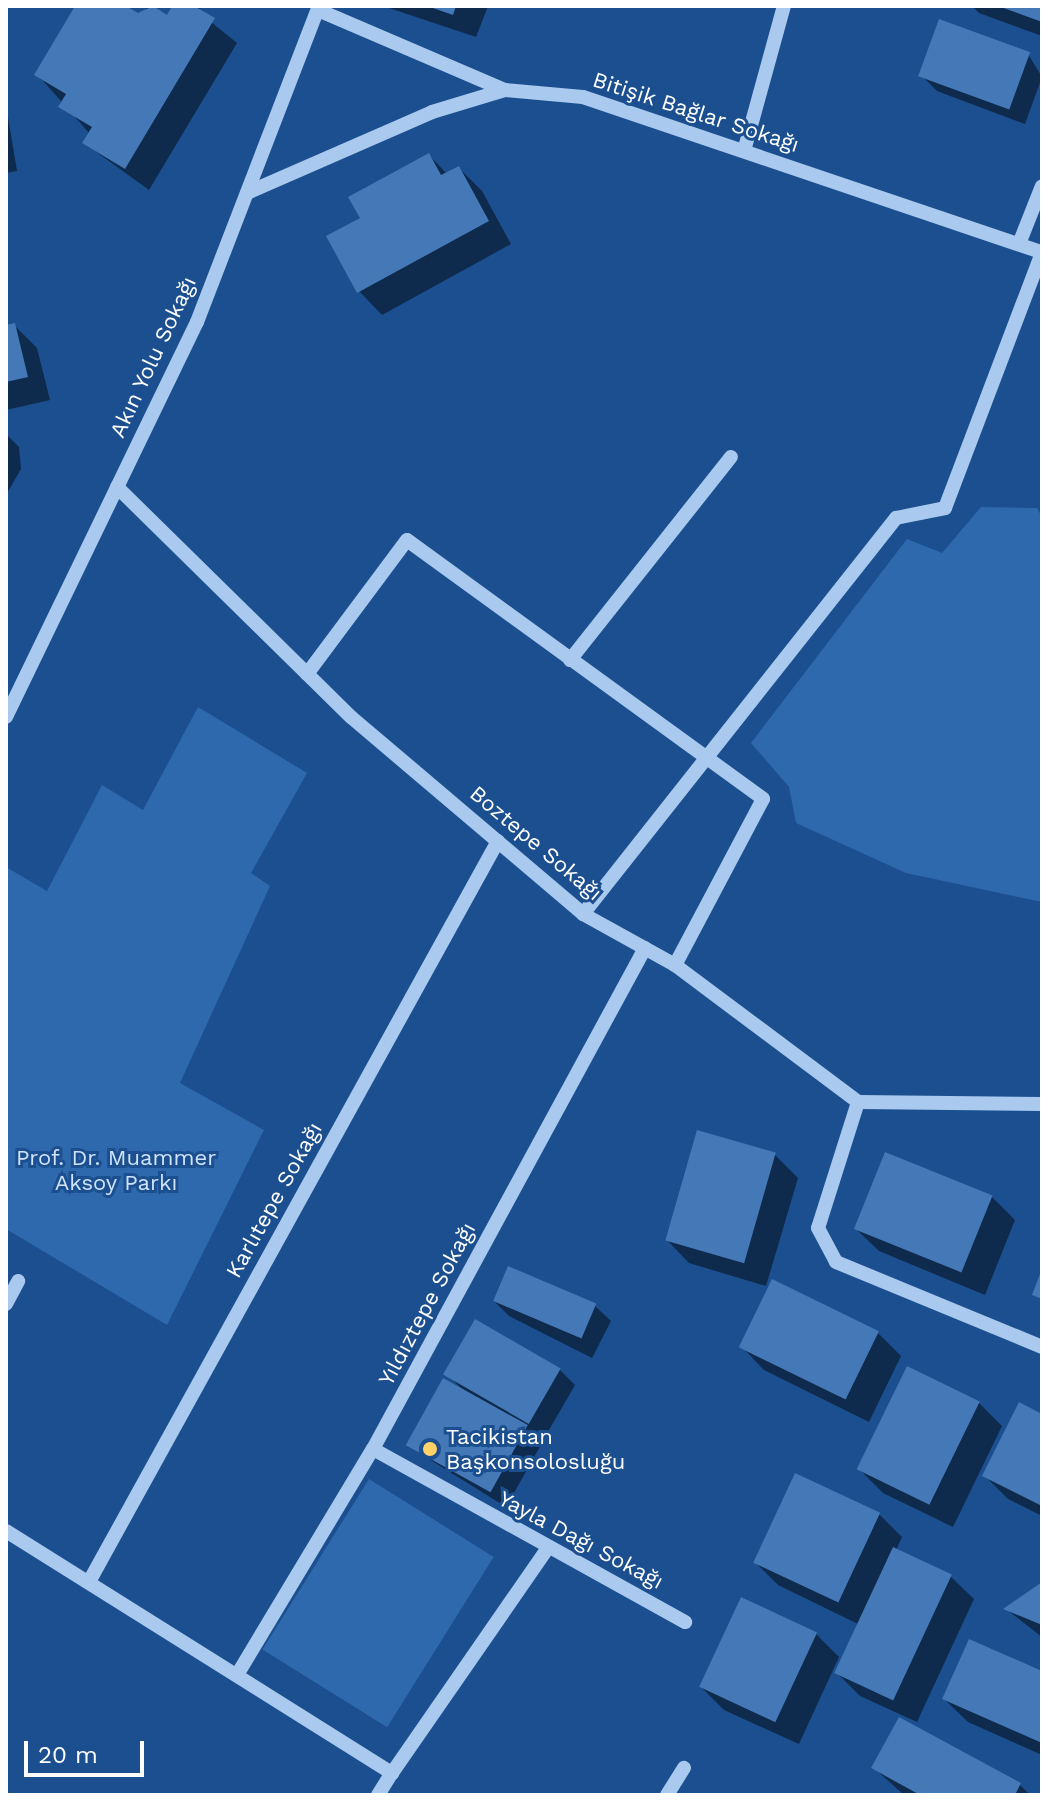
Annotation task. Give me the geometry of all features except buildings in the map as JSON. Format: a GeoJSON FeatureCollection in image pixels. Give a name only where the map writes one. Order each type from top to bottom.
{"type":"FeatureCollection","features":[{"type":"Feature","properties":{"kind":"street"},"geometry":{"type":"LineString","coordinates":[[744,151],[784,6]]}},
{"type":"Feature","properties":{"kind":"street"},"geometry":{"type":"LineString","coordinates":[[318,8],[505,90]]}},
{"type":"Feature","properties":{"kind":"street","name":"Akın Yolu Sokağı"},"geometry":{"type":"LineString","coordinates":[[6,717],[11,695],[197,322],[318,8]]}},
{"type":"Feature","properties":{"kind":"street","name":"Bitişik Bağlar Sokağı"},"geometry":{"type":"LineString","coordinates":[[247,193],[432,112],[505,90],[583,97],[1042,252]]}},
{"type":"Feature","properties":{"kind":"street"},"geometry":{"type":"LineString","coordinates":[[1019,244],[1042,186]]}},
{"type":"Feature","properties":{"kind":"street"},"geometry":{"type":"LineString","coordinates":[[583,914],[896,518],[945,508],[1042,252]]}},
{"type":"Feature","properties":{"kind":"street"},"geometry":{"type":"LineString","coordinates":[[570,660],[731,457]]}},
{"type":"Feature","properties":{"kind":"street","name":"Boztepe Sokağı"},"geometry":{"type":"LineString","coordinates":[[117,487],[307,674],[583,914],[675,965],[858,1102]]}},
{"type":"Feature","properties":{"kind":"street"},"geometry":{"type":"LineString","coordinates":[[307,674],[407,540],[763,799],[675,965]]}},
{"type":"Feature","properties":{"kind":"street","name":"Karlıtepe Sokağı"},"geometry":{"type":"LineString","coordinates":[[90,1580],[498,841]]}},
{"type":"Feature","properties":{"kind":"street","name":"Yıldıztepe Sokağı"},"geometry":{"type":"LineString","coordinates":[[237,1675],[373,1449],[645,948]]}},
{"type":"Feature","properties":{"kind":"street"},"geometry":{"type":"LineString","coordinates":[[1042,1104],[858,1102],[818,1228],[836,1262],[1042,1347]]}},
{"type":"Feature","properties":{"kind":"street"},"geometry":{"type":"LineString","coordinates":[[6,1304],[18,1281]]}},
{"type":"Feature","properties":{"kind":"street","name":"Yayla Dağı Sokağı"},"geometry":{"type":"LineString","coordinates":[[373,1449],[547,1549],[685,1622]]}},
{"type":"Feature","properties":{"kind":"street"},"geometry":{"type":"LineString","coordinates":[[6,1531],[90,1580],[392,1773]]}},
{"type":"Feature","properties":{"kind":"street"},"geometry":{"type":"LineString","coordinates":[[378,1795],[547,1549]]}},
{"type":"Feature","properties":{"kind":"street"},"geometry":{"type":"LineString","coordinates":[[667,1795],[684,1768]]}},
{"type":"Feature","properties":{"kind":"green space"},"geometry":{"type":"Polygon","coordinates":[[[981,507],[1037,508],[1042,517],[1042,902],[906,873],[796,823],[789,787],[751,743],[907,539],[942,553],[981,507]]]}},
{"type":"Feature","properties":{"kind":"green space","name":"Prof. Dr. Muammer Aksoy Parkı"},"geometry":{"type":"Polygon","coordinates":[[[198,707],[307,773],[251,873],[270,886],[180,1083],[264,1130],[167,1325],[6,1229],[6,867],[47,891],[102,785],[143,810],[198,707]]]}},
{"type":"Feature","properties":{"kind":"green space"},"geometry":{"type":"Polygon","coordinates":[[[369,1479],[494,1557],[387,1727],[262,1649],[369,1479]]]}},
{"type":"Feature","properties":{"kind":"place","name":"Tacikistan Başkonsolosluğu"},"geometry":{"type":"Point","coordinates":[430,1449]}}]}
